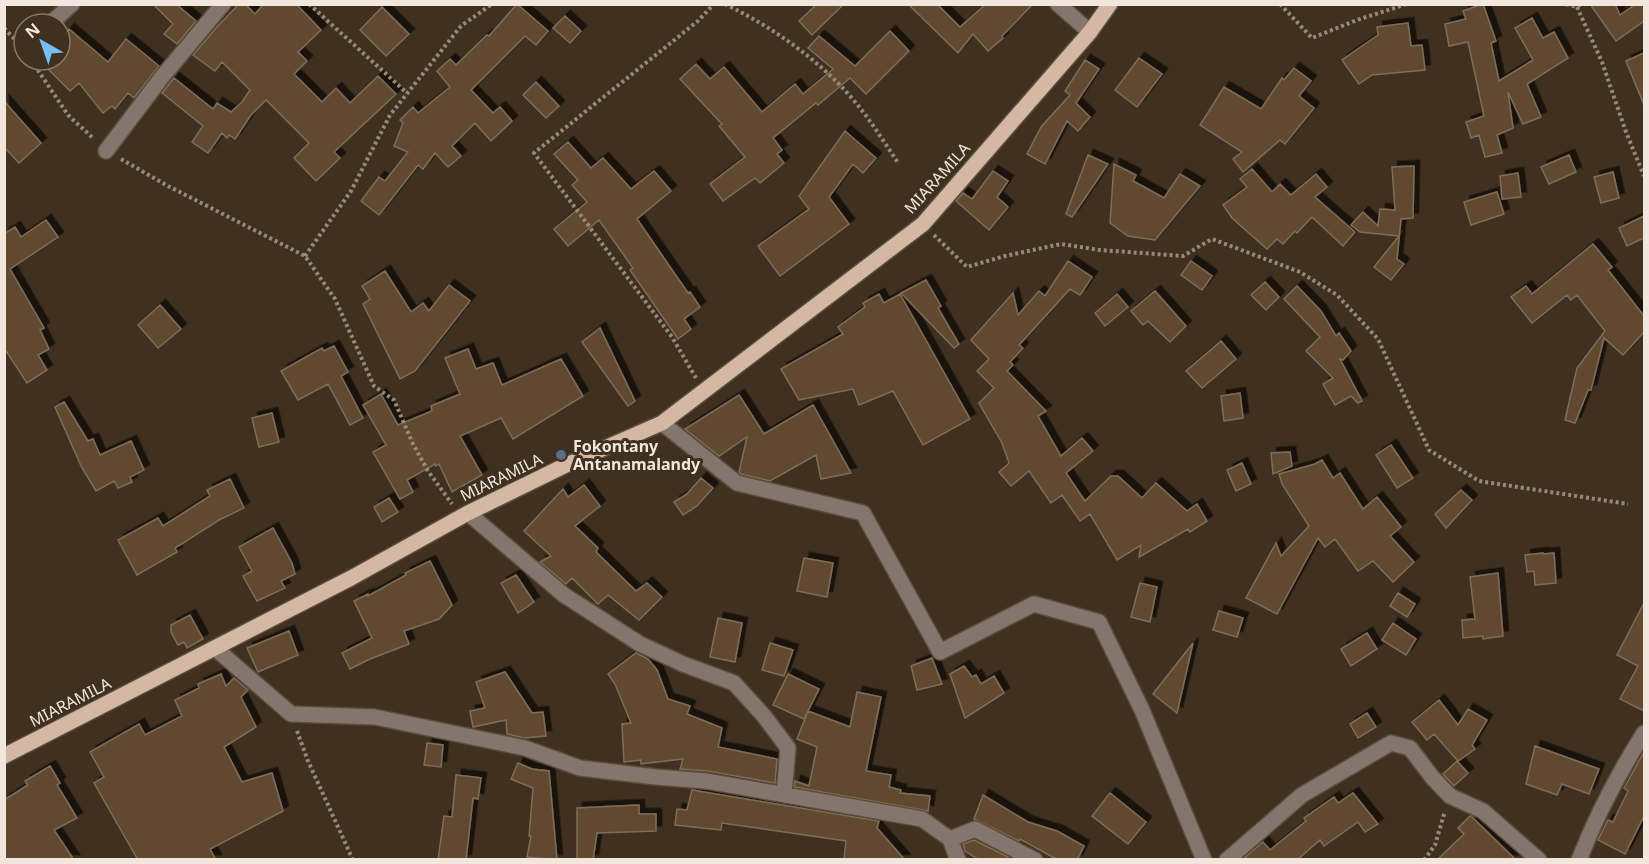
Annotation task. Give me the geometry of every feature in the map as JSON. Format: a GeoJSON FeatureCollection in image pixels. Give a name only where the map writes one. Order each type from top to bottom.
{"type":"FeatureCollection","features":[{"type":"Feature","properties":{"kind":"main road","name":"MIARAMILA"},"geometry":{"type":"LineString","coordinates":[[4,756],[216,649],[464,515],[566,465],[662,423],[923,224],[1090,32],[1110,4]]}},
{"type":"Feature","properties":{"kind":"street"},"geometry":{"type":"LineString","coordinates":[[106,151],[162,77],[223,4]]}},
{"type":"Feature","properties":{"kind":"street"},"geometry":{"type":"LineString","coordinates":[[1058,4],[1090,32]]}},
{"type":"Feature","properties":{"kind":"street"},"geometry":{"type":"LineString","coordinates":[[662,423],[737,483],[863,513],[940,652],[1034,604],[1099,622],[1142,710],[1204,860]]}},
{"type":"Feature","properties":{"kind":"street"},"geometry":{"type":"LineString","coordinates":[[464,515],[564,595],[640,644],[683,664],[734,683],[764,716],[788,748],[784,795]]}},
{"type":"Feature","properties":{"kind":"street"},"geometry":{"type":"LineString","coordinates":[[216,649],[291,714],[375,717],[525,748],[580,768],[706,781],[922,819],[950,839],[958,860]]}},
{"type":"Feature","properties":{"kind":"street"},"geometry":{"type":"LineString","coordinates":[[1579,860],[1601,806],[1644,733]]}},
{"type":"Feature","properties":{"kind":"street"},"geometry":{"type":"LineString","coordinates":[[1227,860],[1302,795],[1390,743],[1410,748],[1450,796],[1483,811],[1539,860]]}},
{"type":"Feature","properties":{"kind":"street"},"geometry":{"type":"LineString","coordinates":[[950,839],[975,829],[1035,860]]}},
{"type":"Feature","properties":{"kind":"path"},"geometry":{"type":"LineString","coordinates":[[309,4],[407,93]]}},
{"type":"Feature","properties":{"kind":"path"},"geometry":{"type":"LineString","coordinates":[[305,256],[351,191],[390,115],[461,26],[492,4]]}},
{"type":"Feature","properties":{"kind":"path"},"geometry":{"type":"LineString","coordinates":[[704,391],[672,337],[534,153],[698,21],[714,4]]}},
{"type":"Feature","properties":{"kind":"path"},"geometry":{"type":"LineString","coordinates":[[725,4],[758,20],[819,65],[856,104],[899,164]]}},
{"type":"Feature","properties":{"kind":"path"},"geometry":{"type":"LineString","coordinates":[[1280,4],[1312,38],[1407,4]]}},
{"type":"Feature","properties":{"kind":"path"},"geometry":{"type":"LineString","coordinates":[[1566,4],[1579,6],[1644,176]]}},
{"type":"Feature","properties":{"kind":"path"},"geometry":{"type":"LineString","coordinates":[[39,72],[68,115],[106,151],[168,186],[305,256],[334,299],[374,386],[394,400],[423,462],[464,515]]}},
{"type":"Feature","properties":{"kind":"path"},"geometry":{"type":"LineString","coordinates":[[923,224],[967,267],[1061,244],[1100,250],[1183,256],[1212,239],[1300,272],[1337,295],[1378,339],[1429,450],[1479,481],[1628,504]]}},
{"type":"Feature","properties":{"kind":"path"},"geometry":{"type":"LineString","coordinates":[[291,714],[308,761],[353,860]]}},
{"type":"Feature","properties":{"kind":"path"},"geometry":{"type":"LineString","coordinates":[[1424,860],[1435,845],[1450,796]]}},
{"type":"Feature","properties":{"kind":"building"},"geometry":{"type":"Polygon","coordinates":[[[153,4],[176,4],[196,21],[177,44],[164,34],[173,24],[153,4]]]}},
{"type":"Feature","properties":{"kind":"building"},"geometry":{"type":"Polygon","coordinates":[[[239,4],[245,4],[255,14],[264,4],[296,4],[321,30],[298,52],[307,61],[294,74],[322,102],[336,88],[350,103],[378,76],[396,94],[334,152],[340,158],[316,181],[294,158],[309,143],[266,100],[251,115],[235,139],[229,135],[227,138],[222,133],[208,153],[192,142],[203,126],[162,93],[174,78],[213,109],[217,103],[231,112],[242,102],[250,90],[222,62],[215,71],[193,55],[239,4]]]}},
{"type":"Feature","properties":{"kind":"building"},"geometry":{"type":"Polygon","coordinates":[[[517,4],[548,31],[536,45],[525,36],[471,90],[493,113],[500,107],[512,121],[491,141],[475,123],[452,146],[461,156],[448,167],[435,153],[423,169],[418,165],[379,215],[361,201],[379,177],[385,181],[408,152],[394,146],[403,123],[400,120],[413,107],[418,113],[450,87],[437,71],[450,59],[456,65],[487,35],[489,36],[517,4]]]}},
{"type":"Feature","properties":{"kind":"building"},"geometry":{"type":"Polygon","coordinates":[[[817,4],[844,4],[812,35],[799,21],[817,4]]]}},
{"type":"Feature","properties":{"kind":"building"},"geometry":{"type":"Polygon","coordinates":[[[908,4],[937,4],[960,27],[986,4],[1033,4],[1002,36],[1003,38],[988,51],[973,34],[958,53],[908,4]]]}},
{"type":"Feature","properties":{"kind":"building"},"geometry":{"type":"Polygon","coordinates":[[[1483,4],[1496,41],[1491,43],[1499,81],[1533,60],[1515,28],[1532,18],[1543,38],[1554,32],[1568,58],[1527,84],[1541,117],[1523,124],[1508,92],[1513,128],[1497,135],[1502,153],[1485,157],[1479,135],[1471,138],[1466,122],[1484,116],[1468,42],[1449,46],[1445,24],[1466,19],[1463,11],[1483,4]]]}},
{"type":"Feature","properties":{"kind":"building"},"geometry":{"type":"Polygon","coordinates":[[[1590,4],[1615,4],[1620,15],[1636,4],[1644,4],[1644,21],[1616,41],[1590,4]]]}},
{"type":"Feature","properties":{"kind":"building"},"geometry":{"type":"Polygon","coordinates":[[[382,7],[409,34],[386,56],[360,30],[382,7]]]}},
{"type":"Feature","properties":{"kind":"building"},"geometry":{"type":"Polygon","coordinates":[[[565,16],[581,31],[570,43],[553,28],[565,16]]]}},
{"type":"Feature","properties":{"kind":"building"},"geometry":{"type":"Polygon","coordinates":[[[1408,23],[1411,46],[1422,45],[1425,70],[1372,75],[1359,84],[1342,60],[1378,35],[1377,27],[1408,23]]]}},
{"type":"Feature","properties":{"kind":"building"},"geometry":{"type":"Polygon","coordinates":[[[890,31],[909,51],[866,94],[850,78],[818,105],[816,103],[773,138],[782,150],[777,154],[784,163],[760,183],[755,178],[723,201],[710,184],[745,157],[719,126],[722,124],[680,79],[696,64],[710,79],[724,67],[762,112],[795,84],[803,94],[833,69],[808,48],[819,36],[855,66],[890,31]]]}},
{"type":"Feature","properties":{"kind":"building"},"geometry":{"type":"Polygon","coordinates":[[[72,32],[108,62],[126,39],[159,66],[134,98],[128,93],[115,109],[112,106],[103,113],[79,83],[70,91],[51,72],[72,72],[72,32]]]}},
{"type":"Feature","properties":{"kind":"building"},"geometry":{"type":"Polygon","coordinates":[[[1644,53],[1644,105],[1626,61],[1644,53]]]}},
{"type":"Feature","properties":{"kind":"building"},"geometry":{"type":"Polygon","coordinates":[[[1139,58],[1162,74],[1137,107],[1115,90],[1139,58]]]}},
{"type":"Feature","properties":{"kind":"building"},"geometry":{"type":"Polygon","coordinates":[[[1085,60],[1099,69],[1076,103],[1090,117],[1078,131],[1067,121],[1045,164],[1027,154],[1041,127],[1070,95],[1065,91],[1085,60]]]}},
{"type":"Feature","properties":{"kind":"building"},"geometry":{"type":"Polygon","coordinates":[[[1294,68],[1311,81],[1299,96],[1314,108],[1285,144],[1280,140],[1243,172],[1233,159],[1242,152],[1200,125],[1224,87],[1261,109],[1282,78],[1284,80],[1294,68]]]}},
{"type":"Feature","properties":{"kind":"building"},"geometry":{"type":"Polygon","coordinates":[[[536,82],[559,106],[546,118],[523,95],[536,82]]]}},
{"type":"Feature","properties":{"kind":"building"},"geometry":{"type":"Polygon","coordinates":[[[4,101],[41,143],[19,163],[4,147],[4,101]]]}},
{"type":"Feature","properties":{"kind":"building"},"geometry":{"type":"Polygon","coordinates":[[[845,131],[876,158],[863,173],[853,164],[829,197],[849,224],[780,276],[758,246],[809,209],[799,196],[845,131]]]}},
{"type":"Feature","properties":{"kind":"building"},"geometry":{"type":"Polygon","coordinates":[[[568,142],[591,168],[603,158],[631,189],[654,171],[671,191],[637,219],[700,307],[684,319],[691,329],[678,339],[630,270],[633,268],[599,220],[568,246],[554,229],[587,202],[572,185],[578,180],[554,154],[568,142]]]}},
{"type":"Feature","properties":{"kind":"building"},"geometry":{"type":"Polygon","coordinates":[[[1088,155],[1108,164],[1072,217],[1066,214],[1088,155]]]}},
{"type":"Feature","properties":{"kind":"building"},"geometry":{"type":"Polygon","coordinates":[[[1569,155],[1576,172],[1549,184],[1541,167],[1569,155]]]}},
{"type":"Feature","properties":{"kind":"building"},"geometry":{"type":"Polygon","coordinates":[[[1114,164],[1136,175],[1133,181],[1164,198],[1180,174],[1200,186],[1155,240],[1128,236],[1110,223],[1114,164]]]}},
{"type":"Feature","properties":{"kind":"building"},"geometry":{"type":"Polygon","coordinates":[[[1414,166],[1413,218],[1401,219],[1397,259],[1404,264],[1391,280],[1374,267],[1399,236],[1360,232],[1351,225],[1363,212],[1378,226],[1380,209],[1395,210],[1392,167],[1414,166]]]}},
{"type":"Feature","properties":{"kind":"building"},"geometry":{"type":"Polygon","coordinates":[[[1252,169],[1272,192],[1280,184],[1291,195],[1316,174],[1327,187],[1315,197],[1355,232],[1343,246],[1312,217],[1283,244],[1277,239],[1267,249],[1232,218],[1223,205],[1247,187],[1240,179],[1252,169]]]}},
{"type":"Feature","properties":{"kind":"building"},"geometry":{"type":"Polygon","coordinates":[[[993,171],[1008,181],[997,197],[1008,207],[989,230],[956,201],[963,193],[972,199],[993,171]]]}},
{"type":"Feature","properties":{"kind":"building"},"geometry":{"type":"Polygon","coordinates":[[[1613,172],[1619,198],[1601,203],[1594,177],[1613,172]]]}},
{"type":"Feature","properties":{"kind":"building"},"geometry":{"type":"Polygon","coordinates":[[[1518,173],[1521,197],[1502,199],[1500,176],[1518,173]]]}},
{"type":"Feature","properties":{"kind":"building"},"geometry":{"type":"Polygon","coordinates":[[[1497,192],[1504,214],[1471,225],[1464,202],[1497,192]]]}},
{"type":"Feature","properties":{"kind":"building"},"geometry":{"type":"Polygon","coordinates":[[[1644,216],[1644,238],[1627,246],[1619,228],[1644,216]]]}},
{"type":"Feature","properties":{"kind":"building"},"geometry":{"type":"Polygon","coordinates":[[[46,220],[58,237],[10,269],[44,328],[40,330],[49,349],[38,355],[47,370],[27,383],[4,348],[4,234],[15,227],[21,237],[46,220]]]}},
{"type":"Feature","properties":{"kind":"building"},"geometry":{"type":"Polygon","coordinates":[[[1593,244],[1612,267],[1608,270],[1644,316],[1644,332],[1623,355],[1604,338],[1591,390],[1588,390],[1575,423],[1565,420],[1577,368],[1605,331],[1577,295],[1571,300],[1567,295],[1532,323],[1511,297],[1526,286],[1532,294],[1593,244]]]}},
{"type":"Feature","properties":{"kind":"building"},"geometry":{"type":"Polygon","coordinates":[[[1068,261],[1092,277],[1080,295],[1070,289],[1019,345],[1023,348],[1010,362],[1013,365],[1007,371],[1046,411],[1038,416],[1061,456],[1082,438],[1093,451],[1066,473],[1085,501],[1111,476],[1118,476],[1142,498],[1156,483],[1187,511],[1197,504],[1207,521],[1190,532],[1188,529],[1139,557],[1141,545],[1117,560],[1090,514],[1080,521],[1062,495],[1051,503],[1029,471],[1011,486],[999,472],[1009,463],[1002,443],[979,403],[994,388],[977,371],[989,359],[971,340],[1013,293],[1018,315],[1039,291],[1045,296],[1068,261]]]}},
{"type":"Feature","properties":{"kind":"building"},"geometry":{"type":"Polygon","coordinates":[[[1191,261],[1212,276],[1202,290],[1181,275],[1191,261]]]}},
{"type":"Feature","properties":{"kind":"building"},"geometry":{"type":"Polygon","coordinates":[[[385,271],[411,312],[423,303],[429,311],[449,285],[470,301],[415,371],[400,379],[363,304],[370,299],[362,286],[385,271]]]}},
{"type":"Feature","properties":{"kind":"building"},"geometry":{"type":"Polygon","coordinates":[[[926,280],[941,306],[938,308],[959,344],[954,348],[901,293],[926,280]]]}},
{"type":"Feature","properties":{"kind":"building"},"geometry":{"type":"Polygon","coordinates":[[[1265,282],[1279,297],[1266,310],[1251,295],[1265,282]]]}},
{"type":"Feature","properties":{"kind":"building"},"geometry":{"type":"Polygon","coordinates":[[[1297,286],[1321,311],[1336,336],[1339,333],[1351,351],[1343,360],[1340,359],[1362,401],[1358,403],[1351,396],[1335,405],[1323,384],[1333,378],[1306,351],[1320,337],[1284,299],[1297,286]]]}},
{"type":"Feature","properties":{"kind":"building"},"geometry":{"type":"Polygon","coordinates":[[[1155,291],[1186,326],[1170,342],[1148,321],[1143,325],[1131,311],[1155,291]]]}},
{"type":"Feature","properties":{"kind":"building"},"geometry":{"type":"Polygon","coordinates":[[[879,294],[884,303],[900,294],[970,419],[923,445],[893,391],[859,405],[853,389],[799,400],[781,369],[843,334],[838,327],[865,307],[863,303],[879,294]]]}},
{"type":"Feature","properties":{"kind":"building"},"geometry":{"type":"Polygon","coordinates":[[[1117,294],[1128,307],[1105,326],[1095,313],[1117,294]]]}},
{"type":"Feature","properties":{"kind":"building"},"geometry":{"type":"Polygon","coordinates":[[[160,305],[181,329],[158,348],[138,325],[160,305]]]}},
{"type":"Feature","properties":{"kind":"building"},"geometry":{"type":"Polygon","coordinates":[[[600,328],[635,401],[628,406],[582,342],[600,328]]]}},
{"type":"Feature","properties":{"kind":"building"},"geometry":{"type":"Polygon","coordinates":[[[1221,341],[1236,359],[1202,388],[1186,371],[1221,341]]]}},
{"type":"Feature","properties":{"kind":"building"},"geometry":{"type":"Polygon","coordinates":[[[334,346],[348,372],[341,376],[363,418],[350,425],[328,384],[298,400],[281,371],[322,348],[324,351],[334,346]]]}},
{"type":"Feature","properties":{"kind":"building"},"geometry":{"type":"Polygon","coordinates":[[[468,349],[476,369],[493,363],[502,385],[561,359],[583,396],[513,439],[501,418],[460,436],[482,475],[452,492],[439,464],[436,466],[435,464],[407,480],[413,492],[400,499],[373,452],[386,445],[363,405],[381,394],[398,425],[432,411],[431,406],[460,394],[445,358],[468,349]]]}},
{"type":"Feature","properties":{"kind":"building"},"geometry":{"type":"Polygon","coordinates":[[[1240,393],[1243,418],[1224,421],[1221,396],[1240,393]]]}},
{"type":"Feature","properties":{"kind":"building"},"geometry":{"type":"Polygon","coordinates":[[[739,395],[764,434],[813,405],[851,473],[821,479],[816,455],[770,481],[741,474],[739,472],[747,437],[719,456],[685,429],[739,395]]]}},
{"type":"Feature","properties":{"kind":"building"},"geometry":{"type":"Polygon","coordinates":[[[64,402],[88,441],[93,439],[100,455],[131,441],[144,470],[130,477],[132,482],[118,488],[114,481],[96,491],[81,466],[55,407],[64,402]]]}},
{"type":"Feature","properties":{"kind":"building"},"geometry":{"type":"Polygon","coordinates":[[[272,413],[279,442],[259,447],[252,418],[272,413]]]}},
{"type":"Feature","properties":{"kind":"building"},"geometry":{"type":"Polygon","coordinates":[[[1391,445],[1413,478],[1397,488],[1376,455],[1391,445]]]}},
{"type":"Feature","properties":{"kind":"building"},"geometry":{"type":"Polygon","coordinates":[[[1290,452],[1292,466],[1273,474],[1271,453],[1290,452]]]}},
{"type":"Feature","properties":{"kind":"building"},"geometry":{"type":"Polygon","coordinates":[[[1322,460],[1333,478],[1340,473],[1363,509],[1377,497],[1401,527],[1390,536],[1414,562],[1393,582],[1373,561],[1358,571],[1335,539],[1325,547],[1318,538],[1277,614],[1246,598],[1276,543],[1281,556],[1309,526],[1282,484],[1279,474],[1322,460]]]}},
{"type":"Feature","properties":{"kind":"building"},"geometry":{"type":"Polygon","coordinates":[[[1242,463],[1251,484],[1236,491],[1227,470],[1242,463]]]}},
{"type":"Feature","properties":{"kind":"building"},"geometry":{"type":"Polygon","coordinates":[[[701,478],[713,488],[697,506],[683,515],[674,502],[687,494],[701,478]]]}},
{"type":"Feature","properties":{"kind":"building"},"geometry":{"type":"Polygon","coordinates":[[[230,479],[244,508],[219,520],[175,548],[177,552],[137,575],[118,540],[158,518],[163,526],[210,496],[207,490],[230,479]]]}},
{"type":"Feature","properties":{"kind":"building"},"geometry":{"type":"Polygon","coordinates":[[[584,485],[600,506],[575,526],[598,548],[596,552],[636,591],[647,583],[662,597],[639,620],[608,595],[598,604],[572,578],[566,584],[540,562],[551,556],[524,531],[563,489],[568,497],[584,485]]]}},
{"type":"Feature","properties":{"kind":"building"},"geometry":{"type":"Polygon","coordinates":[[[1461,490],[1472,500],[1446,528],[1435,514],[1461,490]]]}},
{"type":"Feature","properties":{"kind":"building"},"geometry":{"type":"Polygon","coordinates":[[[389,498],[398,512],[382,522],[374,507],[389,498]]]}},
{"type":"Feature","properties":{"kind":"building"},"geometry":{"type":"Polygon","coordinates":[[[273,528],[292,563],[295,574],[281,581],[285,588],[257,601],[243,576],[252,571],[239,547],[273,528]]]}},
{"type":"Feature","properties":{"kind":"building"},"geometry":{"type":"Polygon","coordinates":[[[1554,553],[1556,583],[1535,585],[1534,571],[1527,572],[1525,555],[1554,553]]]}},
{"type":"Feature","properties":{"kind":"building"},"geometry":{"type":"Polygon","coordinates":[[[804,558],[833,563],[827,597],[797,591],[804,558]]]}},
{"type":"Feature","properties":{"kind":"building"},"geometry":{"type":"Polygon","coordinates":[[[430,561],[452,605],[439,619],[404,631],[409,644],[350,669],[342,653],[372,638],[354,601],[368,594],[368,596],[406,575],[405,573],[430,561]]]}},
{"type":"Feature","properties":{"kind":"building"},"geometry":{"type":"Polygon","coordinates":[[[1498,573],[1503,636],[1483,639],[1483,636],[1463,638],[1462,620],[1475,619],[1470,577],[1498,573]]]}},
{"type":"Feature","properties":{"kind":"building"},"geometry":{"type":"Polygon","coordinates":[[[516,575],[534,602],[518,613],[501,583],[516,575]]]}},
{"type":"Feature","properties":{"kind":"building"},"geometry":{"type":"Polygon","coordinates":[[[1140,583],[1157,587],[1150,622],[1131,617],[1140,583]]]}},
{"type":"Feature","properties":{"kind":"building"},"geometry":{"type":"Polygon","coordinates":[[[1398,593],[1415,604],[1407,617],[1390,606],[1398,593]]]}},
{"type":"Feature","properties":{"kind":"building"},"geometry":{"type":"Polygon","coordinates":[[[1644,603],[1644,711],[1620,699],[1638,666],[1617,655],[1644,603]]]}},
{"type":"Feature","properties":{"kind":"building"},"geometry":{"type":"Polygon","coordinates":[[[1219,611],[1243,618],[1237,637],[1213,630],[1219,611]]]}},
{"type":"Feature","properties":{"kind":"building"},"geometry":{"type":"Polygon","coordinates":[[[190,615],[203,639],[187,648],[184,642],[178,645],[171,632],[171,625],[190,615]]]}},
{"type":"Feature","properties":{"kind":"building"},"geometry":{"type":"Polygon","coordinates":[[[718,618],[742,623],[735,662],[710,657],[718,618]]]}},
{"type":"Feature","properties":{"kind":"building"},"geometry":{"type":"Polygon","coordinates":[[[1393,623],[1416,639],[1406,655],[1382,640],[1393,623]]]}},
{"type":"Feature","properties":{"kind":"building"},"geometry":{"type":"Polygon","coordinates":[[[289,631],[298,655],[258,672],[247,648],[289,631]]]}},
{"type":"Feature","properties":{"kind":"building"},"geometry":{"type":"Polygon","coordinates":[[[1367,633],[1377,649],[1351,666],[1341,649],[1367,633]]]}},
{"type":"Feature","properties":{"kind":"building"},"geometry":{"type":"Polygon","coordinates":[[[770,643],[793,650],[784,676],[762,670],[770,643]]]}},
{"type":"Feature","properties":{"kind":"building"},"geometry":{"type":"Polygon","coordinates":[[[1193,643],[1177,713],[1153,694],[1193,643]]]}},
{"type":"Feature","properties":{"kind":"building"},"geometry":{"type":"Polygon","coordinates":[[[636,653],[648,659],[657,670],[668,699],[690,706],[687,714],[722,728],[718,747],[777,759],[775,783],[708,771],[680,769],[683,759],[641,764],[641,760],[624,762],[622,724],[631,723],[615,684],[608,674],[636,653]]]}},
{"type":"Feature","properties":{"kind":"building"},"geometry":{"type":"Polygon","coordinates":[[[932,658],[942,684],[917,690],[911,666],[932,658]]]}},
{"type":"Feature","properties":{"kind":"building"},"geometry":{"type":"Polygon","coordinates":[[[964,666],[972,677],[976,675],[981,684],[994,676],[1004,693],[965,718],[950,674],[964,666]]]}},
{"type":"Feature","properties":{"kind":"building"},"geometry":{"type":"Polygon","coordinates":[[[505,672],[532,713],[543,712],[546,736],[524,738],[507,734],[506,720],[473,727],[470,711],[485,708],[476,682],[505,672]]]}},
{"type":"Feature","properties":{"kind":"building"},"geometry":{"type":"Polygon","coordinates":[[[221,674],[226,686],[234,678],[248,690],[241,697],[256,727],[224,747],[242,782],[272,773],[283,811],[210,849],[216,860],[138,860],[94,783],[104,777],[90,752],[139,724],[145,735],[182,716],[175,700],[199,688],[198,684],[221,674]]]}},
{"type":"Feature","properties":{"kind":"building"},"geometry":{"type":"Polygon","coordinates":[[[788,674],[819,689],[804,719],[773,705],[788,674]]]}},
{"type":"Feature","properties":{"kind":"building"},"geometry":{"type":"Polygon","coordinates":[[[857,692],[881,697],[866,771],[891,775],[889,787],[901,790],[900,793],[930,796],[928,811],[794,787],[795,781],[809,786],[817,747],[797,739],[808,711],[850,727],[857,692]]]}},
{"type":"Feature","properties":{"kind":"building"},"geometry":{"type":"Polygon","coordinates":[[[1439,700],[1458,725],[1468,709],[1487,720],[1472,745],[1475,749],[1458,761],[1434,734],[1427,740],[1412,722],[1439,700]]]}},
{"type":"Feature","properties":{"kind":"building"},"geometry":{"type":"Polygon","coordinates":[[[1367,713],[1376,727],[1358,738],[1350,724],[1367,713]]]}},
{"type":"Feature","properties":{"kind":"building"},"geometry":{"type":"Polygon","coordinates":[[[427,743],[443,745],[441,767],[424,765],[427,743]]]}},
{"type":"Feature","properties":{"kind":"building"},"geometry":{"type":"Polygon","coordinates":[[[1535,746],[1599,769],[1589,794],[1562,784],[1557,795],[1526,784],[1535,746]]]}},
{"type":"Feature","properties":{"kind":"building"},"geometry":{"type":"Polygon","coordinates":[[[1644,752],[1644,816],[1625,854],[1598,840],[1608,820],[1613,822],[1628,791],[1624,788],[1644,752]]]}},
{"type":"Feature","properties":{"kind":"building"},"geometry":{"type":"Polygon","coordinates":[[[1457,761],[1468,773],[1454,786],[1443,774],[1457,761]]]}},
{"type":"Feature","properties":{"kind":"building"},"geometry":{"type":"Polygon","coordinates":[[[518,763],[532,769],[549,771],[557,860],[527,857],[531,836],[529,836],[533,788],[511,779],[518,763]]]}},
{"type":"Feature","properties":{"kind":"building"},"geometry":{"type":"Polygon","coordinates":[[[50,766],[60,783],[57,785],[77,818],[54,830],[74,860],[4,860],[4,800],[28,785],[25,781],[50,766]]]}},
{"type":"Feature","properties":{"kind":"building"},"geometry":{"type":"Polygon","coordinates":[[[456,775],[481,778],[478,799],[473,798],[466,860],[438,860],[444,816],[452,817],[456,775]]]}},
{"type":"Feature","properties":{"kind":"building"},"geometry":{"type":"Polygon","coordinates":[[[692,790],[879,821],[877,828],[905,860],[844,860],[846,841],[722,823],[721,830],[675,825],[677,809],[687,810],[692,790]]]}},
{"type":"Feature","properties":{"kind":"building"},"geometry":{"type":"Polygon","coordinates":[[[1110,793],[1146,822],[1128,844],[1092,816],[1110,793]]]}},
{"type":"Feature","properties":{"kind":"building"},"geometry":{"type":"Polygon","coordinates":[[[1353,793],[1378,824],[1365,832],[1358,822],[1324,846],[1320,840],[1297,860],[1242,860],[1263,842],[1270,850],[1306,821],[1304,818],[1334,797],[1338,803],[1353,793]]]}},
{"type":"Feature","properties":{"kind":"building"},"geometry":{"type":"Polygon","coordinates":[[[983,795],[1028,822],[1057,831],[1084,846],[1077,860],[1058,860],[1020,839],[1019,841],[974,819],[983,795]]]}},
{"type":"Feature","properties":{"kind":"building"},"geometry":{"type":"Polygon","coordinates":[[[639,805],[639,814],[656,814],[656,831],[597,833],[593,860],[577,860],[577,808],[639,805]]]}},
{"type":"Feature","properties":{"kind":"building"},"geometry":{"type":"Polygon","coordinates":[[[1470,816],[1516,860],[1437,860],[1464,834],[1458,828],[1470,816]]]}},
{"type":"Feature","properties":{"kind":"building"},"geometry":{"type":"Polygon","coordinates":[[[974,840],[1008,857],[1007,860],[979,860],[965,851],[963,844],[974,840]]]}},
{"type":"Feature","properties":{"kind":"place","name":"Fokontany Antanamalandy"},"geometry":{"type":"Point","coordinates":[561,455]}}]}
